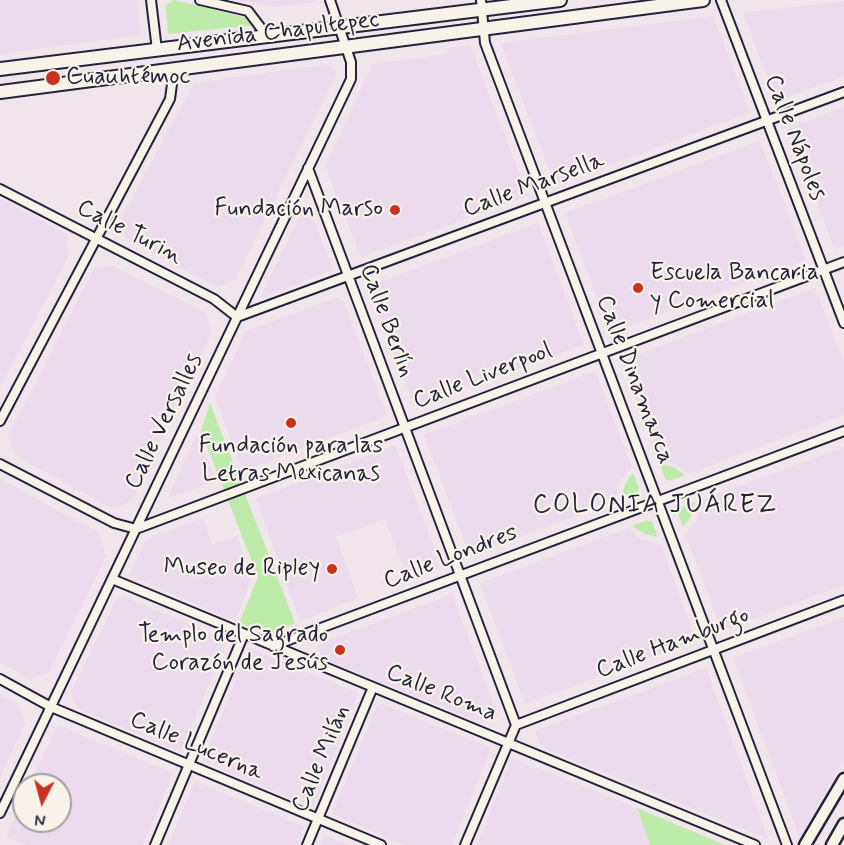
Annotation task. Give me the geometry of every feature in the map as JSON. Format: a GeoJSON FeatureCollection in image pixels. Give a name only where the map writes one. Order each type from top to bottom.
{"type":"FeatureCollection","features":[{"type":"Feature","properties":{"kind":"main road","name":"Avenida Chapultepec"},"geometry":{"type":"LineString","coordinates":[[0,69],[338,28],[482,5],[560,0]]}},
{"type":"Feature","properties":{"kind":"main road","name":"Avenida Chapultepec"},"geometry":{"type":"LineString","coordinates":[[0,92],[703,0]]}},
{"type":"Feature","properties":{"kind":"main road"},"geometry":{"type":"LineString","coordinates":[[805,845],[844,779]]}},
{"type":"Feature","properties":{"kind":"main road"},"geometry":{"type":"LineString","coordinates":[[832,845],[844,825]]}},
{"type":"Feature","properties":{"kind":"street"},"geometry":{"type":"LineString","coordinates":[[151,0],[157,50]]}},
{"type":"Feature","properties":{"kind":"street"},"geometry":{"type":"LineString","coordinates":[[201,0],[248,11],[267,36]]}},
{"type":"Feature","properties":{"kind":"street","name":"Calle Versalles"},"geometry":{"type":"LineString","coordinates":[[0,813],[351,79],[351,62],[330,0]]}},
{"type":"Feature","properties":{"kind":"street","name":"Calle Nápoles"},"geometry":{"type":"LineString","coordinates":[[721,0],[844,323]]}},
{"type":"Feature","properties":{"kind":"street","name":"Calle Dinamarca"},"geometry":{"type":"LineString","coordinates":[[482,5],[485,44],[787,845]]}},
{"type":"Feature","properties":{"kind":"street"},"geometry":{"type":"LineString","coordinates":[[0,421],[170,99],[172,84],[170,68]]}},
{"type":"Feature","properties":{"kind":"street","name":"Calle Marsella"},"geometry":{"type":"LineString","coordinates":[[237,317],[844,92]]}},
{"type":"Feature","properties":{"kind":"street","name":"Calle Berlín"},"geometry":{"type":"LineString","coordinates":[[308,168],[516,724]]}},
{"type":"Feature","properties":{"kind":"street","name":"Calle Turin"},"geometry":{"type":"LineString","coordinates":[[0,189],[214,299],[237,317]]}},
{"type":"Feature","properties":{"kind":"street","name":"Calle Liverpool"},"geometry":{"type":"LineString","coordinates":[[136,529],[844,262]]}},
{"type":"Feature","properties":{"kind":"street","name":"Calle Londres"},"geometry":{"type":"LineString","coordinates":[[273,646],[844,431]]}},
{"type":"Feature","properties":{"kind":"street"},"geometry":{"type":"LineString","coordinates":[[0,464],[114,523],[136,529]]}},
{"type":"Feature","properties":{"kind":"street","name":"Calle Roma"},"geometry":{"type":"LineString","coordinates":[[112,579],[755,845]]}},
{"type":"Feature","properties":{"kind":"street","name":"Calle Hamburgo"},"geometry":{"type":"LineString","coordinates":[[516,724],[844,600]]}},
{"type":"Feature","properties":{"kind":"street"},"geometry":{"type":"LineString","coordinates":[[155,845],[244,634]]}},
{"type":"Feature","properties":{"kind":"street","name":"Calle Lucerna"},"geometry":{"type":"LineString","coordinates":[[0,679],[51,707],[381,845]]}},
{"type":"Feature","properties":{"kind":"street","name":"Calle Milán"},"geometry":{"type":"LineString","coordinates":[[307,845],[373,687]]}},
{"type":"Feature","properties":{"kind":"street"},"geometry":{"type":"LineString","coordinates":[[465,845],[506,742],[516,724]]}},
{"type":"Feature","properties":{"kind":"shaded area"},"geometry":{"type":"Polygon","coordinates":[[[0,0],[137,0],[141,35],[0,54],[0,0]]]}},
{"type":"Feature","properties":{"kind":"shaded area"},"geometry":{"type":"Polygon","coordinates":[[[238,0],[317,0],[317,2],[277,7],[238,0]]]}},
{"type":"Feature","properties":{"kind":"shaded area"},"geometry":{"type":"Polygon","coordinates":[[[844,1],[844,76],[776,101],[743,13],[844,1]]]}},
{"type":"Feature","properties":{"kind":"shaded area"},"geometry":{"type":"Polygon","coordinates":[[[713,16],[750,112],[555,186],[501,43],[713,16]]]}},
{"type":"Feature","properties":{"kind":"shaded area"},"geometry":{"type":"Polygon","coordinates":[[[470,45],[528,196],[361,257],[325,166],[373,64],[447,54],[447,48],[470,45]]]}},
{"type":"Feature","properties":{"kind":"shaded area"},"geometry":{"type":"Polygon","coordinates":[[[329,64],[337,73],[235,280],[217,287],[126,239],[120,220],[194,83],[329,64]]]}},
{"type":"Feature","properties":{"kind":"shaded area"},"geometry":{"type":"Polygon","coordinates":[[[844,107],[844,246],[835,250],[788,128],[844,107]]]}},
{"type":"Feature","properties":{"kind":"shaded area"},"geometry":{"type":"Polygon","coordinates":[[[760,141],[806,260],[610,333],[565,213],[760,141]]]}},
{"type":"Feature","properties":{"kind":"shaded area"},"geometry":{"type":"Polygon","coordinates":[[[0,199],[67,234],[68,257],[0,387],[0,199]]]}},
{"type":"Feature","properties":{"kind":"shaded area"},"geometry":{"type":"Polygon","coordinates":[[[307,202],[333,270],[260,298],[305,205],[307,202]]]}},
{"type":"Feature","properties":{"kind":"shaded area"},"geometry":{"type":"Polygon","coordinates":[[[538,223],[584,345],[414,406],[368,286],[538,223]]]}},
{"type":"Feature","properties":{"kind":"shaded area"},"geometry":{"type":"Polygon","coordinates":[[[112,265],[205,312],[212,332],[133,500],[112,509],[15,455],[8,436],[94,269],[112,265]]]}},
{"type":"Feature","properties":{"kind":"shaded area"},"geometry":{"type":"Polygon","coordinates":[[[815,288],[844,362],[844,415],[688,474],[676,464],[658,460],[621,361],[815,288]]]}},
{"type":"Feature","properties":{"kind":"shaded area"},"geometry":{"type":"Polygon","coordinates":[[[337,297],[343,300],[387,416],[243,471],[215,397],[246,331],[337,297]]]}},
{"type":"Feature","properties":{"kind":"shaded area"},"geometry":{"type":"Polygon","coordinates":[[[595,371],[632,468],[620,481],[615,501],[470,556],[424,435],[595,371]]]}},
{"type":"Feature","properties":{"kind":"shaded area"},"geometry":{"type":"Polygon","coordinates":[[[196,436],[199,437],[216,481],[169,498],[168,497],[196,436]]]}},
{"type":"Feature","properties":{"kind":"shaded area"},"geometry":{"type":"Polygon","coordinates":[[[395,445],[441,566],[408,579],[385,519],[336,537],[358,598],[300,621],[256,499],[395,445]]]}},
{"type":"Feature","properties":{"kind":"shaded area"},"geometry":{"type":"Polygon","coordinates":[[[844,447],[844,585],[722,631],[685,534],[697,519],[701,500],[844,447]]]}},
{"type":"Feature","properties":{"kind":"shaded area"},"geometry":{"type":"Polygon","coordinates":[[[0,479],[98,532],[106,556],[49,673],[30,679],[0,663],[0,479]]]}},
{"type":"Feature","properties":{"kind":"shaded area"},"geometry":{"type":"Polygon","coordinates":[[[203,518],[212,545],[237,536],[252,578],[235,621],[129,575],[147,539],[203,518]]]}},
{"type":"Feature","properties":{"kind":"shaded area"},"geometry":{"type":"Polygon","coordinates":[[[628,528],[642,540],[661,545],[696,641],[525,704],[480,583],[628,528]]]}},
{"type":"Feature","properties":{"kind":"shaded area"},"geometry":{"type":"Polygon","coordinates":[[[452,594],[498,716],[482,723],[322,658],[317,645],[452,594]]]}},
{"type":"Feature","properties":{"kind":"shaded area"},"geometry":{"type":"Polygon","coordinates":[[[123,596],[227,640],[181,752],[77,708],[71,693],[117,598],[123,596]]]}},
{"type":"Feature","properties":{"kind":"shaded area"},"geometry":{"type":"Polygon","coordinates":[[[844,617],[844,760],[800,838],[733,658],[844,617]]]}},
{"type":"Feature","properties":{"kind":"shaded area"},"geometry":{"type":"Polygon","coordinates":[[[249,648],[358,693],[313,807],[203,761],[249,648]]]}},
{"type":"Feature","properties":{"kind":"shaded area"},"geometry":{"type":"Polygon","coordinates":[[[706,668],[768,839],[541,747],[535,731],[706,668]]]}},
{"type":"Feature","properties":{"kind":"shaded area"},"geometry":{"type":"Polygon","coordinates":[[[0,694],[18,704],[25,724],[0,777],[0,694]]]}},
{"type":"Feature","properties":{"kind":"shaded area"},"geometry":{"type":"Polygon","coordinates":[[[382,704],[491,748],[452,845],[405,845],[332,814],[377,706],[382,704]]]}},
{"type":"Feature","properties":{"kind":"shaded area"},"geometry":{"type":"Polygon","coordinates":[[[60,726],[173,773],[143,845],[26,845],[6,837],[12,823],[12,833],[72,833],[72,773],[35,773],[57,727],[60,726]]]}},
{"type":"Feature","properties":{"kind":"shaded area"},"geometry":{"type":"Polygon","coordinates":[[[512,758],[637,808],[650,845],[477,845],[512,758]]]}},
{"type":"Feature","properties":{"kind":"shaded area"},"geometry":{"type":"Polygon","coordinates":[[[195,781],[304,827],[297,845],[168,845],[195,781]]]}},
{"type":"Feature","properties":{"kind":"shaded area"},"geometry":{"type":"Polygon","coordinates":[[[324,835],[349,845],[320,845],[324,835]]]}},
{"type":"Feature","properties":{"kind":"green space"},"geometry":{"type":"Polygon","coordinates":[[[174,0],[243,17],[254,25],[168,34],[166,5],[174,0]]]}},
{"type":"Feature","properties":{"kind":"green space"},"geometry":{"type":"Polygon","coordinates":[[[210,403],[295,623],[273,634],[239,623],[258,577],[201,431],[210,403]]]}},
{"type":"Feature","properties":{"kind":"green space"},"geometry":{"type":"Polygon","coordinates":[[[660,464],[674,467],[685,475],[670,481],[665,479],[660,464]]]}},
{"type":"Feature","properties":{"kind":"green space"},"geometry":{"type":"Polygon","coordinates":[[[633,473],[639,488],[637,493],[621,499],[625,484],[633,473]]]}},
{"type":"Feature","properties":{"kind":"green space"},"geometry":{"type":"Polygon","coordinates":[[[695,502],[690,518],[683,527],[678,513],[680,508],[695,502]]]}},
{"type":"Feature","properties":{"kind":"green space"},"geometry":{"type":"Polygon","coordinates":[[[647,520],[652,522],[658,537],[645,534],[632,526],[647,520]]]}},
{"type":"Feature","properties":{"kind":"green space"},"geometry":{"type":"Polygon","coordinates":[[[637,808],[725,845],[650,845],[637,808]]]}},
{"type":"Feature","properties":{"kind":"place","name":"Cuauhtémoc"},"geometry":{"type":"Point","coordinates":[53,78]}},
{"type":"Feature","properties":{"kind":"place","name":"Fundación Marso"},"geometry":{"type":"Point","coordinates":[395,210]}},
{"type":"Feature","properties":{"kind":"place","name":"Escuela Bancaria y Comercial"},"geometry":{"type":"Point","coordinates":[638,288]}},
{"type":"Feature","properties":{"kind":"place","name":"Fundación para las Letras Mexicanas"},"geometry":{"type":"Point","coordinates":[291,423]}},
{"type":"Feature","properties":{"kind":"place","name":"Museo de Ripley"},"geometry":{"type":"Point","coordinates":[332,569]}},
{"type":"Feature","properties":{"kind":"place","name":"Templo del Sagrado Corazón de Jesús"},"geometry":{"type":"Point","coordinates":[340,650]}},
{"type":"Feature","properties":{"kind":"district","name":"COLONIA JUÁREZ"},"geometry":{"type":"Point","coordinates":[655,507]}}]}
